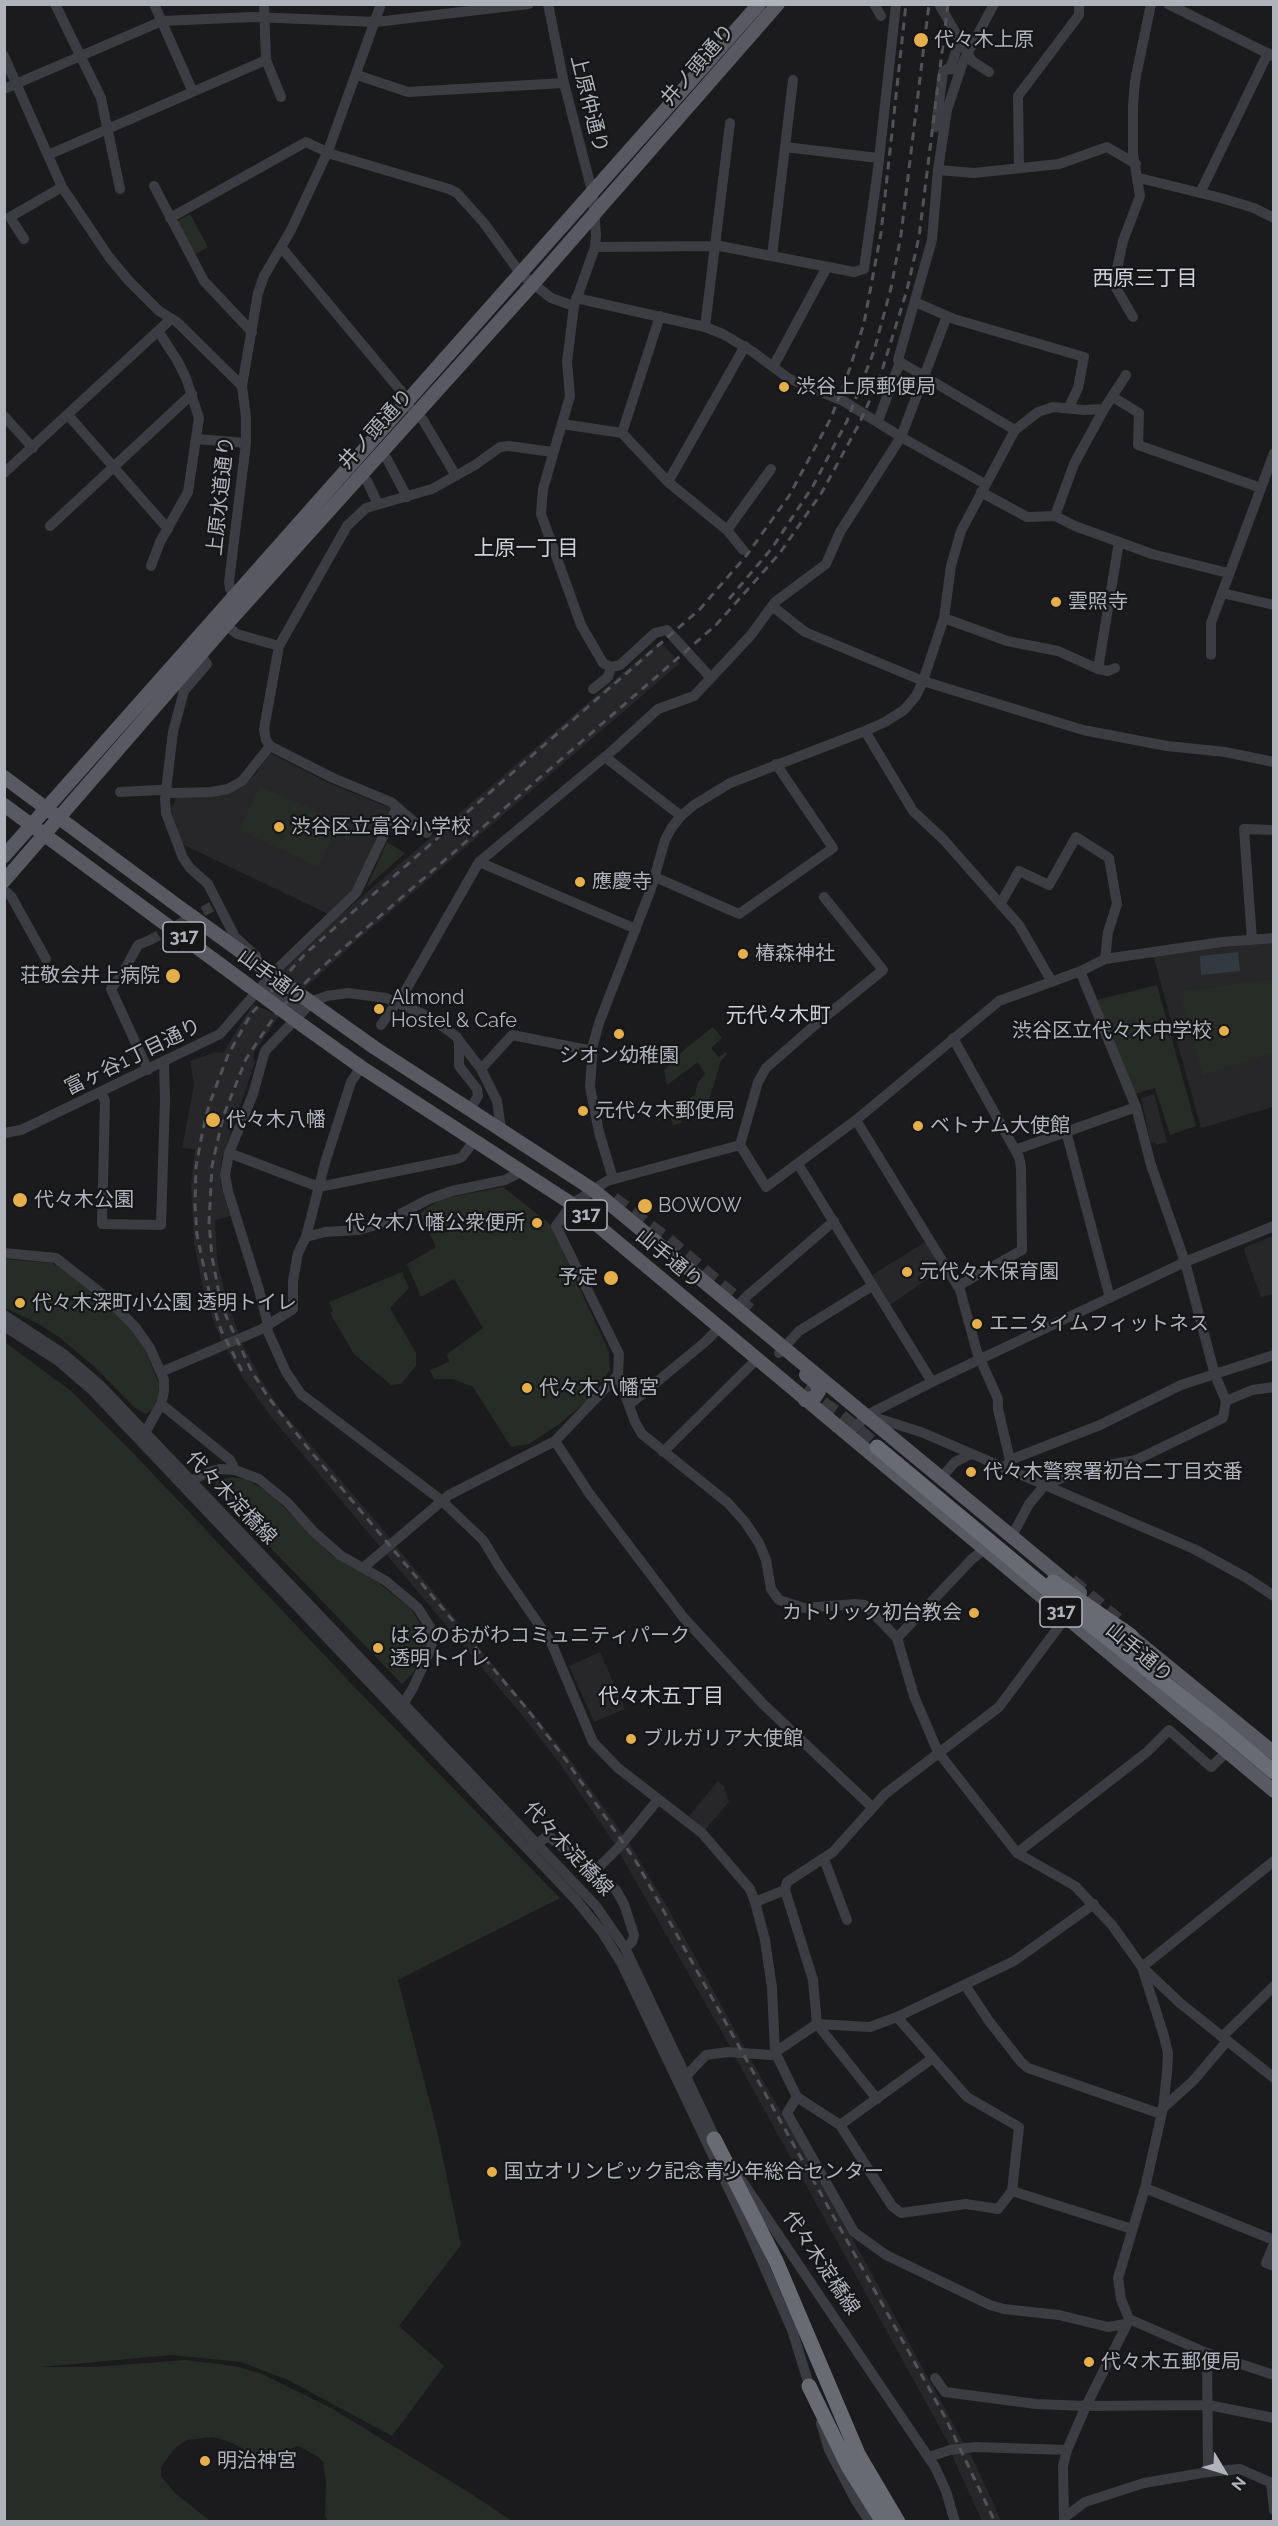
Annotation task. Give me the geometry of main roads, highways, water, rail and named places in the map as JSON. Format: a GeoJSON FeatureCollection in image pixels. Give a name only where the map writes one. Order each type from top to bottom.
{"type":"FeatureCollection","features":[{"type":"Feature","properties":{"kind":"highway"},"geometry":{"type":"LineString","coordinates":[[1131,1636],[1042,1574],[880,1443],[1071,1609],[1220,1726],[1274,1772]]}},
{"type":"Feature","properties":{"kind":"highway"},"geometry":{"type":"LineString","coordinates":[[714,2139],[776,2261],[858,2454],[898,2522]]}},
{"type":"Feature","properties":{"kind":"highway"},"geometry":{"type":"LineString","coordinates":[[809,2386],[848,2466],[883,2522]]}},
{"type":"Feature","properties":{"kind":"main road","name":"井ノ頭通り"},"geometry":{"type":"LineString","coordinates":[[4,881],[201,655],[226,625],[241,600],[411,408],[521,274],[759,4]]}},
{"type":"Feature","properties":{"kind":"main road","name":"井ノ頭通り"},"geometry":{"type":"LineString","coordinates":[[4,856],[360,475],[380,452],[411,408],[533,284],[778,4]]}},
{"type":"Feature","properties":{"kind":"main road","name":"山手通り"},"geometry":{"type":"LineString","coordinates":[[4,777],[160,891],[184,914],[375,1048],[592,1189],[742,1313],[781,1350],[867,1415],[1274,1753]]}},
{"type":"Feature","properties":{"kind":"main road","name":"山手通り"},"geometry":{"type":"LineString","coordinates":[[4,805],[134,900],[211,951],[302,1025],[361,1067],[572,1204],[1274,1791]]}},
{"type":"Feature","properties":{"kind":"main road"},"geometry":{"type":"LineString","coordinates":[[98,846],[90,849],[88,857],[126,886],[134,900]]}},
{"type":"Feature","properties":{"kind":"main road"},"geometry":{"type":"LineString","coordinates":[[4,881],[37,850],[45,847],[99,884],[120,890]]}},
{"type":"Feature","properties":{"kind":"main road"},"geometry":{"type":"LineString","coordinates":[[184,914],[214,940],[211,951]]}},
{"type":"Feature","properties":{"kind":"main road"},"geometry":{"type":"LineString","coordinates":[[632,1221],[621,1223],[618,1230],[646,1254],[674,1289]]}},
{"type":"Feature","properties":{"kind":"main road"},"geometry":{"type":"LineString","coordinates":[[781,1350],[819,1387],[815,1397],[804,1400]]}},
{"type":"Feature","properties":{"kind":"tunnel"},"geometry":{"type":"LineString","coordinates":[[150,940],[213,906]]}},
{"type":"Feature","properties":{"kind":"tunnel"},"geometry":{"type":"LineString","coordinates":[[613,1199],[667,1240],[750,1311]]}},
{"type":"Feature","properties":{"kind":"tunnel"},"geometry":{"type":"LineString","coordinates":[[803,1391],[839,1415],[877,1447]]}},
{"type":"Feature","properties":{"kind":"tunnel"},"geometry":{"type":"LineString","coordinates":[[1071,1581],[1117,1620]]}},
{"type":"Feature","properties":{"kind":"railway"},"geometry":{"type":"LineString","coordinates":[[242,1371],[221,1330],[210,1296],[197,1235],[195,1205],[196,1167],[203,1129],[209,1105],[228,1055],[251,1014],[306,953],[700,609],[746,556],[789,496],[831,418],[864,323],[881,233],[906,4]]}},
{"type":"Feature","properties":{"kind":"railway"},"geometry":{"type":"LineString","coordinates":[[729,599],[772,548],[813,486],[847,421],[874,351],[891,288],[901,235],[929,4]]}},
{"type":"Feature","properties":{"kind":"railway"},"geometry":{"type":"LineString","coordinates":[[948,4],[919,237],[907,290],[879,380],[858,426],[822,492],[780,553],[716,625],[356,937],[310,978],[278,1011],[246,1059],[223,1117],[212,1166],[209,1222],[212,1257],[219,1293],[226,1316],[251,1370],[268,1397],[307,1447],[528,1710],[566,1760],[637,1863],[945,2417],[995,2522]]}},
{"type":"Feature","properties":{"kind":"place","name":"代々木上原"},"geometry":{"type":"Point","coordinates":[921,40]}},
{"type":"Feature","properties":{"kind":"place","name":"渋谷上原郵便局"},"geometry":{"type":"Point","coordinates":[784,387]}},
{"type":"Feature","properties":{"kind":"place","name":"雲照寺"},"geometry":{"type":"Point","coordinates":[1056,602]}},
{"type":"Feature","properties":{"kind":"place","name":"渋谷区立富谷小学校"},"geometry":{"type":"Point","coordinates":[279,827]}},
{"type":"Feature","properties":{"kind":"place","name":"應慶寺"},"geometry":{"type":"Point","coordinates":[580,882]}},
{"type":"Feature","properties":{"kind":"place","name":"椿森神社"},"geometry":{"type":"Point","coordinates":[743,954]}},
{"type":"Feature","properties":{"kind":"place","name":"荘敬会井上病院"},"geometry":{"type":"Point","coordinates":[173,976]}},
{"type":"Feature","properties":{"kind":"place","name":"Almond Hostel & Cafe"},"geometry":{"type":"Point","coordinates":[379,1009]}},
{"type":"Feature","properties":{"kind":"place","name":"渋谷区立代々木中学校"},"geometry":{"type":"Point","coordinates":[1224,1031]}},
{"type":"Feature","properties":{"kind":"place","name":"シオン幼稚園"},"geometry":{"type":"Point","coordinates":[619,1034]}},
{"type":"Feature","properties":{"kind":"place","name":"元代々木郵便局"},"geometry":{"type":"Point","coordinates":[583,1111]}},
{"type":"Feature","properties":{"kind":"place","name":"代々木八幡"},"geometry":{"type":"Point","coordinates":[213,1120]}},
{"type":"Feature","properties":{"kind":"place","name":"ベトナム大使館"},"geometry":{"type":"Point","coordinates":[918,1126]}},
{"type":"Feature","properties":{"kind":"place","name":"代々木公園"},"geometry":{"type":"Point","coordinates":[20,1200]}},
{"type":"Feature","properties":{"kind":"place","name":"BOWOW"},"geometry":{"type":"Point","coordinates":[645,1206]}},
{"type":"Feature","properties":{"kind":"place","name":"代々木八幡公衆便所"},"geometry":{"type":"Point","coordinates":[537,1223]}},
{"type":"Feature","properties":{"kind":"place","name":"元代々木保育園"},"geometry":{"type":"Point","coordinates":[907,1272]}},
{"type":"Feature","properties":{"kind":"place","name":"予定"},"geometry":{"type":"Point","coordinates":[611,1278]}},
{"type":"Feature","properties":{"kind":"place","name":"代々木深町小公園 透明トイレ"},"geometry":{"type":"Point","coordinates":[20,1303]}},
{"type":"Feature","properties":{"kind":"place","name":"エニタイムフィットネス"},"geometry":{"type":"Point","coordinates":[977,1324]}},
{"type":"Feature","properties":{"kind":"place","name":"代々木八幡宮"},"geometry":{"type":"Point","coordinates":[527,1388]}},
{"type":"Feature","properties":{"kind":"place","name":"代々木警察署初台二丁目交番"},"geometry":{"type":"Point","coordinates":[971,1472]}},
{"type":"Feature","properties":{"kind":"place","name":"カトリック初台教会"},"geometry":{"type":"Point","coordinates":[974,1613]}},
{"type":"Feature","properties":{"kind":"place","name":"はるのおがわコミュニティパーク 透明トイレ"},"geometry":{"type":"Point","coordinates":[378,1648]}},
{"type":"Feature","properties":{"kind":"place","name":"ブルガリア大使館"},"geometry":{"type":"Point","coordinates":[631,1739]}},
{"type":"Feature","properties":{"kind":"place","name":"国立オリンピック記念青少年総合センター"},"geometry":{"type":"Point","coordinates":[492,2172]}},
{"type":"Feature","properties":{"kind":"place","name":"代々木五郵便局"},"geometry":{"type":"Point","coordinates":[1089,2362]}},
{"type":"Feature","properties":{"kind":"place","name":"明治神宮"},"geometry":{"type":"Point","coordinates":[205,2461]}},
{"type":"Feature","properties":{"kind":"district","name":"西原三丁目"},"geometry":{"type":"Point","coordinates":[1145,279]}},
{"type":"Feature","properties":{"kind":"district","name":"上原一丁目"},"geometry":{"type":"Point","coordinates":[526,549]}},
{"type":"Feature","properties":{"kind":"district","name":"元代々木町"},"geometry":{"type":"Point","coordinates":[778,1016]}},
{"type":"Feature","properties":{"kind":"district","name":"代々木五丁目"},"geometry":{"type":"Point","coordinates":[661,1697]}}]}
